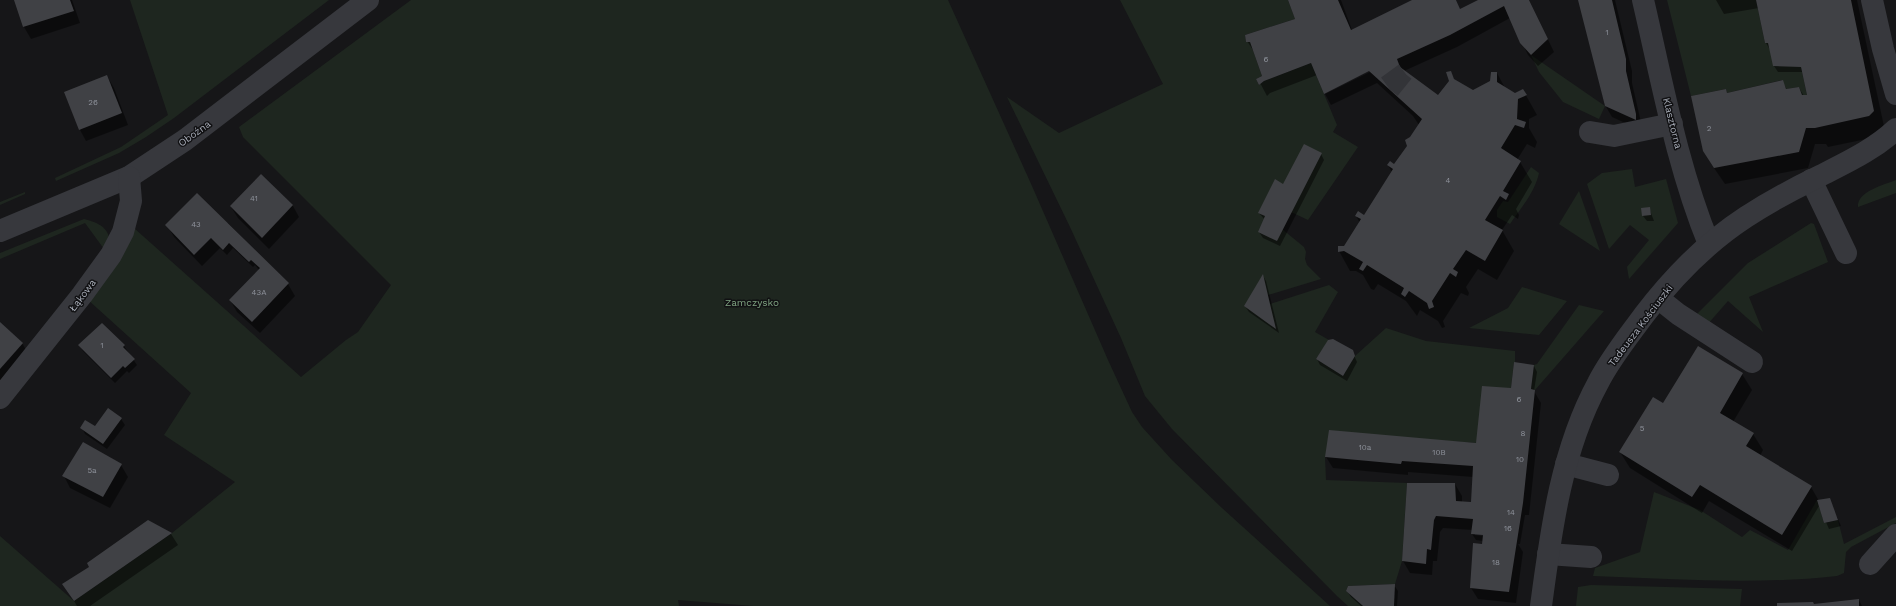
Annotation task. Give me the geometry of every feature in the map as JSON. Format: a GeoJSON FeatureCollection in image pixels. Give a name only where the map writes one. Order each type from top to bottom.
{"type":"FeatureCollection","features":[{"type":"Feature","properties":{"kind":"street","name":"Oboźna"},"geometry":{"type":"LineString","coordinates":[[0,231],[129,176],[185,140],[368,0]]}},
{"type":"Feature","properties":{"kind":"street","name":"Klasztorna"},"geometry":{"type":"LineString","coordinates":[[1643,0],[1672,124],[1697,216],[1709,244]]}},
{"type":"Feature","properties":{"kind":"street"},"geometry":{"type":"LineString","coordinates":[[1872,0],[1883,49],[1896,94]]}},
{"type":"Feature","properties":{"kind":"street"},"geometry":{"type":"LineString","coordinates":[[1590,132],[1614,136],[1672,124]]}},
{"type":"Feature","properties":{"kind":"street","name":"Tadeusza Kościuszki"},"geometry":{"type":"LineString","coordinates":[[1541,606],[1548,554],[1566,464],[1581,420],[1598,383],[1622,344],[1658,298],[1689,263],[1709,244],[1727,230],[1771,201],[1866,151],[1896,129]]}},
{"type":"Feature","properties":{"kind":"street","name":"Łąkowa"},"geometry":{"type":"LineString","coordinates":[[0,398],[82,295],[111,255],[122,232],[131,201],[129,176]]}},
{"type":"Feature","properties":{"kind":"street"},"geometry":{"type":"LineString","coordinates":[[1811,180],[1846,254]]}},
{"type":"Feature","properties":{"kind":"street"},"geometry":{"type":"LineString","coordinates":[[1658,298],[1678,314],[1752,362]]}},
{"type":"Feature","properties":{"kind":"street"},"geometry":{"type":"LineString","coordinates":[[1566,464],[1608,475]]}},
{"type":"Feature","properties":{"kind":"street"},"geometry":{"type":"LineString","coordinates":[[1870,564],[1896,535]]}},
{"type":"Feature","properties":{"kind":"street"},"geometry":{"type":"LineString","coordinates":[[1548,554],[1591,557]]}},
{"type":"Feature","properties":{"kind":"green space"},"geometry":{"type":"Polygon","coordinates":[[[130,0],[329,0],[174,118],[146,137],[119,153],[56,181],[55,178],[121,147],[168,115],[130,0]]]}},
{"type":"Feature","properties":{"kind":"green space","name":"Zamczysko"},"geometry":{"type":"Polygon","coordinates":[[[411,0],[948,0],[1132,412],[1142,427],[1172,460],[1222,508],[1330,606],[753,606],[678,600],[679,606],[0,606],[0,536],[74,601],[172,533],[235,482],[164,435],[191,393],[87,299],[134,228],[301,377],[358,332],[391,285],[243,137],[239,127],[411,0]]]}},
{"type":"Feature","properties":{"kind":"green space"},"geometry":{"type":"Polygon","coordinates":[[[1120,0],[1288,0],[1295,19],[1245,35],[1246,42],[1250,42],[1262,76],[1256,79],[1259,85],[1264,81],[1311,63],[1337,125],[1333,132],[1358,147],[1308,220],[1291,212],[1282,229],[1304,247],[1307,265],[1321,279],[1268,295],[1270,304],[1329,285],[1338,292],[1315,332],[1329,340],[1316,359],[1343,376],[1355,356],[1386,328],[1426,341],[1515,351],[1511,388],[1476,443],[1404,438],[1325,457],[1326,480],[1407,483],[1402,561],[1395,584],[1348,586],[1346,591],[1363,606],[1348,606],[1337,596],[1172,429],[1145,396],[1121,338],[1070,227],[1007,97],[1059,133],[1163,84],[1120,0]]]}},
{"type":"Feature","properties":{"kind":"green space"},"geometry":{"type":"Polygon","coordinates":[[[1667,0],[1756,0],[1765,43],[1768,43],[1801,67],[1807,95],[1802,95],[1799,87],[1786,89],[1782,80],[1727,93],[1726,89],[1691,96],[1667,0]]]}},
{"type":"Feature","properties":{"kind":"green space"},"geometry":{"type":"Polygon","coordinates":[[[1531,55],[1605,106],[1599,119],[1563,102],[1539,72],[1531,55]]]}},
{"type":"Feature","properties":{"kind":"green space"},"geometry":{"type":"Polygon","coordinates":[[[1531,167],[1539,173],[1537,180],[1527,200],[1510,224],[1497,217],[1497,210],[1503,201],[1508,202],[1531,167]]]}},
{"type":"Feature","properties":{"kind":"green space"},"geometry":{"type":"Polygon","coordinates":[[[1632,169],[1635,187],[1666,179],[1678,223],[1629,279],[1627,267],[1649,240],[1630,225],[1609,249],[1587,184],[1602,173],[1632,169]]]}},
{"type":"Feature","properties":{"kind":"green space"},"geometry":{"type":"Polygon","coordinates":[[[1896,180],[1896,193],[1858,207],[1859,201],[1866,193],[1872,189],[1896,180]]]}},
{"type":"Feature","properties":{"kind":"green space"},"geometry":{"type":"Polygon","coordinates":[[[1579,191],[1600,251],[1559,224],[1579,191]]]}},
{"type":"Feature","properties":{"kind":"green space"},"geometry":{"type":"Polygon","coordinates":[[[25,192],[25,194],[0,205],[0,202],[25,192]]]}},
{"type":"Feature","properties":{"kind":"green space"},"geometry":{"type":"Polygon","coordinates":[[[84,219],[97,223],[106,230],[109,240],[107,253],[85,223],[0,259],[0,253],[84,219]]]}},
{"type":"Feature","properties":{"kind":"green space"},"geometry":{"type":"Polygon","coordinates":[[[1811,223],[1814,224],[1828,262],[1749,297],[1763,332],[1728,301],[1707,325],[1695,316],[1748,263],[1811,223]]]}},
{"type":"Feature","properties":{"kind":"green space"},"geometry":{"type":"Polygon","coordinates":[[[1522,287],[1567,301],[1539,335],[1469,328],[1508,308],[1522,287]]]}},
{"type":"Feature","properties":{"kind":"green space"},"geometry":{"type":"Polygon","coordinates":[[[1579,305],[1604,311],[1535,390],[1531,389],[1534,365],[1537,364],[1579,305]]]}},
{"type":"Feature","properties":{"kind":"green space"},"geometry":{"type":"Polygon","coordinates":[[[1654,492],[1700,510],[1742,537],[1750,530],[1788,550],[1817,500],[1824,523],[1838,520],[1844,544],[1896,517],[1896,523],[1851,547],[1846,552],[1844,573],[1837,576],[1807,579],[1746,581],[1593,576],[1595,568],[1640,552],[1654,492]]]}},
{"type":"Feature","properties":{"kind":"green space"},"geometry":{"type":"Polygon","coordinates":[[[1591,585],[1742,589],[1740,606],[1576,606],[1578,587],[1591,585]]]}},
{"type":"Feature","properties":{"kind":"building"},"geometry":{"type":"Polygon","coordinates":[[[14,0],[70,0],[74,11],[23,27],[14,0]]]}},
{"type":"Feature","properties":{"kind":"building"},"geometry":{"type":"Polygon","coordinates":[[[1288,0],[1338,0],[1351,30],[1412,0],[1456,0],[1460,9],[1478,0],[1529,0],[1548,39],[1531,55],[1520,43],[1504,6],[1450,35],[1397,59],[1400,67],[1438,95],[1449,81],[1446,72],[1451,71],[1454,79],[1473,90],[1490,81],[1491,72],[1497,72],[1497,82],[1515,93],[1523,89],[1527,95],[1518,99],[1517,119],[1526,122],[1524,128],[1515,125],[1501,148],[1521,161],[1503,191],[1509,194],[1506,200],[1500,196],[1485,220],[1503,230],[1485,261],[1466,250],[1453,269],[1458,272],[1456,277],[1450,273],[1432,301],[1434,307],[1429,309],[1427,303],[1409,291],[1405,297],[1401,294],[1404,288],[1367,265],[1363,271],[1359,269],[1363,262],[1344,251],[1338,252],[1338,246],[1344,246],[1361,219],[1355,216],[1358,211],[1364,215],[1393,169],[1387,165],[1390,161],[1394,164],[1407,146],[1405,140],[1410,137],[1422,119],[1369,71],[1324,94],[1311,63],[1264,81],[1259,85],[1256,79],[1262,76],[1250,42],[1246,42],[1245,35],[1295,19],[1288,0]]]}},
{"type":"Feature","properties":{"kind":"building"},"geometry":{"type":"Polygon","coordinates":[[[1578,0],[1612,0],[1626,59],[1626,71],[1636,120],[1605,106],[1578,0]]]}},
{"type":"Feature","properties":{"kind":"building"},"geometry":{"type":"Polygon","coordinates":[[[1756,0],[1851,0],[1874,111],[1869,116],[1815,128],[1806,128],[1799,152],[1714,168],[1703,151],[1691,96],[1726,89],[1727,93],[1783,80],[1786,89],[1799,87],[1802,95],[1807,95],[1801,67],[1773,66],[1768,43],[1765,43],[1756,0]]]}},
{"type":"Feature","properties":{"kind":"building"},"geometry":{"type":"Polygon","coordinates":[[[107,75],[122,113],[79,130],[64,92],[107,75]]]}},
{"type":"Feature","properties":{"kind":"building"},"geometry":{"type":"Polygon","coordinates":[[[1304,144],[1322,153],[1277,241],[1258,232],[1265,216],[1258,213],[1275,179],[1283,184],[1304,144]]]}},
{"type":"Feature","properties":{"kind":"building"},"geometry":{"type":"Polygon","coordinates":[[[261,174],[293,205],[262,238],[230,206],[261,174]]]}},
{"type":"Feature","properties":{"kind":"building"},"geometry":{"type":"Polygon","coordinates":[[[197,193],[289,283],[252,322],[229,300],[260,268],[251,260],[249,262],[229,243],[223,250],[211,238],[194,255],[165,225],[197,193]]]}},
{"type":"Feature","properties":{"kind":"building"},"geometry":{"type":"Polygon","coordinates":[[[1650,207],[1651,215],[1642,216],[1641,208],[1650,207]]]}},
{"type":"Feature","properties":{"kind":"building"},"geometry":{"type":"Polygon","coordinates":[[[1263,274],[1270,304],[1276,329],[1244,306],[1263,274]]]}},
{"type":"Feature","properties":{"kind":"building"},"geometry":{"type":"Polygon","coordinates":[[[0,322],[23,343],[0,369],[0,322]]]}},
{"type":"Feature","properties":{"kind":"building"},"geometry":{"type":"Polygon","coordinates":[[[102,323],[125,345],[123,347],[135,359],[125,368],[123,366],[111,378],[78,345],[102,323]]]}},
{"type":"Feature","properties":{"kind":"building"},"geometry":{"type":"Polygon","coordinates":[[[1333,339],[1353,350],[1355,356],[1343,376],[1316,359],[1328,340],[1333,339]]]}},
{"type":"Feature","properties":{"kind":"building"},"geometry":{"type":"Polygon","coordinates":[[[1698,346],[1743,373],[1720,413],[1754,433],[1746,446],[1812,486],[1782,535],[1700,485],[1692,497],[1619,452],[1653,397],[1663,403],[1698,346]]]}},
{"type":"Feature","properties":{"kind":"building"},"geometry":{"type":"Polygon","coordinates":[[[1514,362],[1534,365],[1531,389],[1535,390],[1523,503],[1509,592],[1470,588],[1473,543],[1482,544],[1483,535],[1471,534],[1473,519],[1436,516],[1434,520],[1431,550],[1427,549],[1426,564],[1402,561],[1407,483],[1455,483],[1456,501],[1471,502],[1473,466],[1402,461],[1401,464],[1325,457],[1329,430],[1476,443],[1482,386],[1511,388],[1514,362]]]}},
{"type":"Feature","properties":{"kind":"building"},"geometry":{"type":"Polygon","coordinates":[[[108,408],[122,418],[103,444],[80,428],[85,420],[95,426],[108,408]]]}},
{"type":"Feature","properties":{"kind":"building"},"geometry":{"type":"Polygon","coordinates":[[[83,442],[122,464],[103,497],[62,476],[83,442]]]}},
{"type":"Feature","properties":{"kind":"building"},"geometry":{"type":"Polygon","coordinates":[[[1830,498],[1838,520],[1824,523],[1817,500],[1830,498]]]}},
{"type":"Feature","properties":{"kind":"building"},"geometry":{"type":"Polygon","coordinates":[[[148,520],[172,533],[74,601],[62,584],[89,567],[87,563],[148,520]]]}},
{"type":"Feature","properties":{"kind":"building"},"geometry":{"type":"Polygon","coordinates":[[[1395,584],[1394,606],[1363,606],[1346,591],[1348,586],[1395,584]]]}},
{"type":"Feature","properties":{"kind":"building"},"geometry":{"type":"Polygon","coordinates":[[[1859,599],[1859,606],[1777,606],[1777,603],[1813,602],[1814,604],[1859,599]]]}},
{"type":"Feature","properties":{"kind":"tunnel"},"geometry":{"type":"LineString","coordinates":[[1390,71],[1398,82],[1413,94]]}}]}
